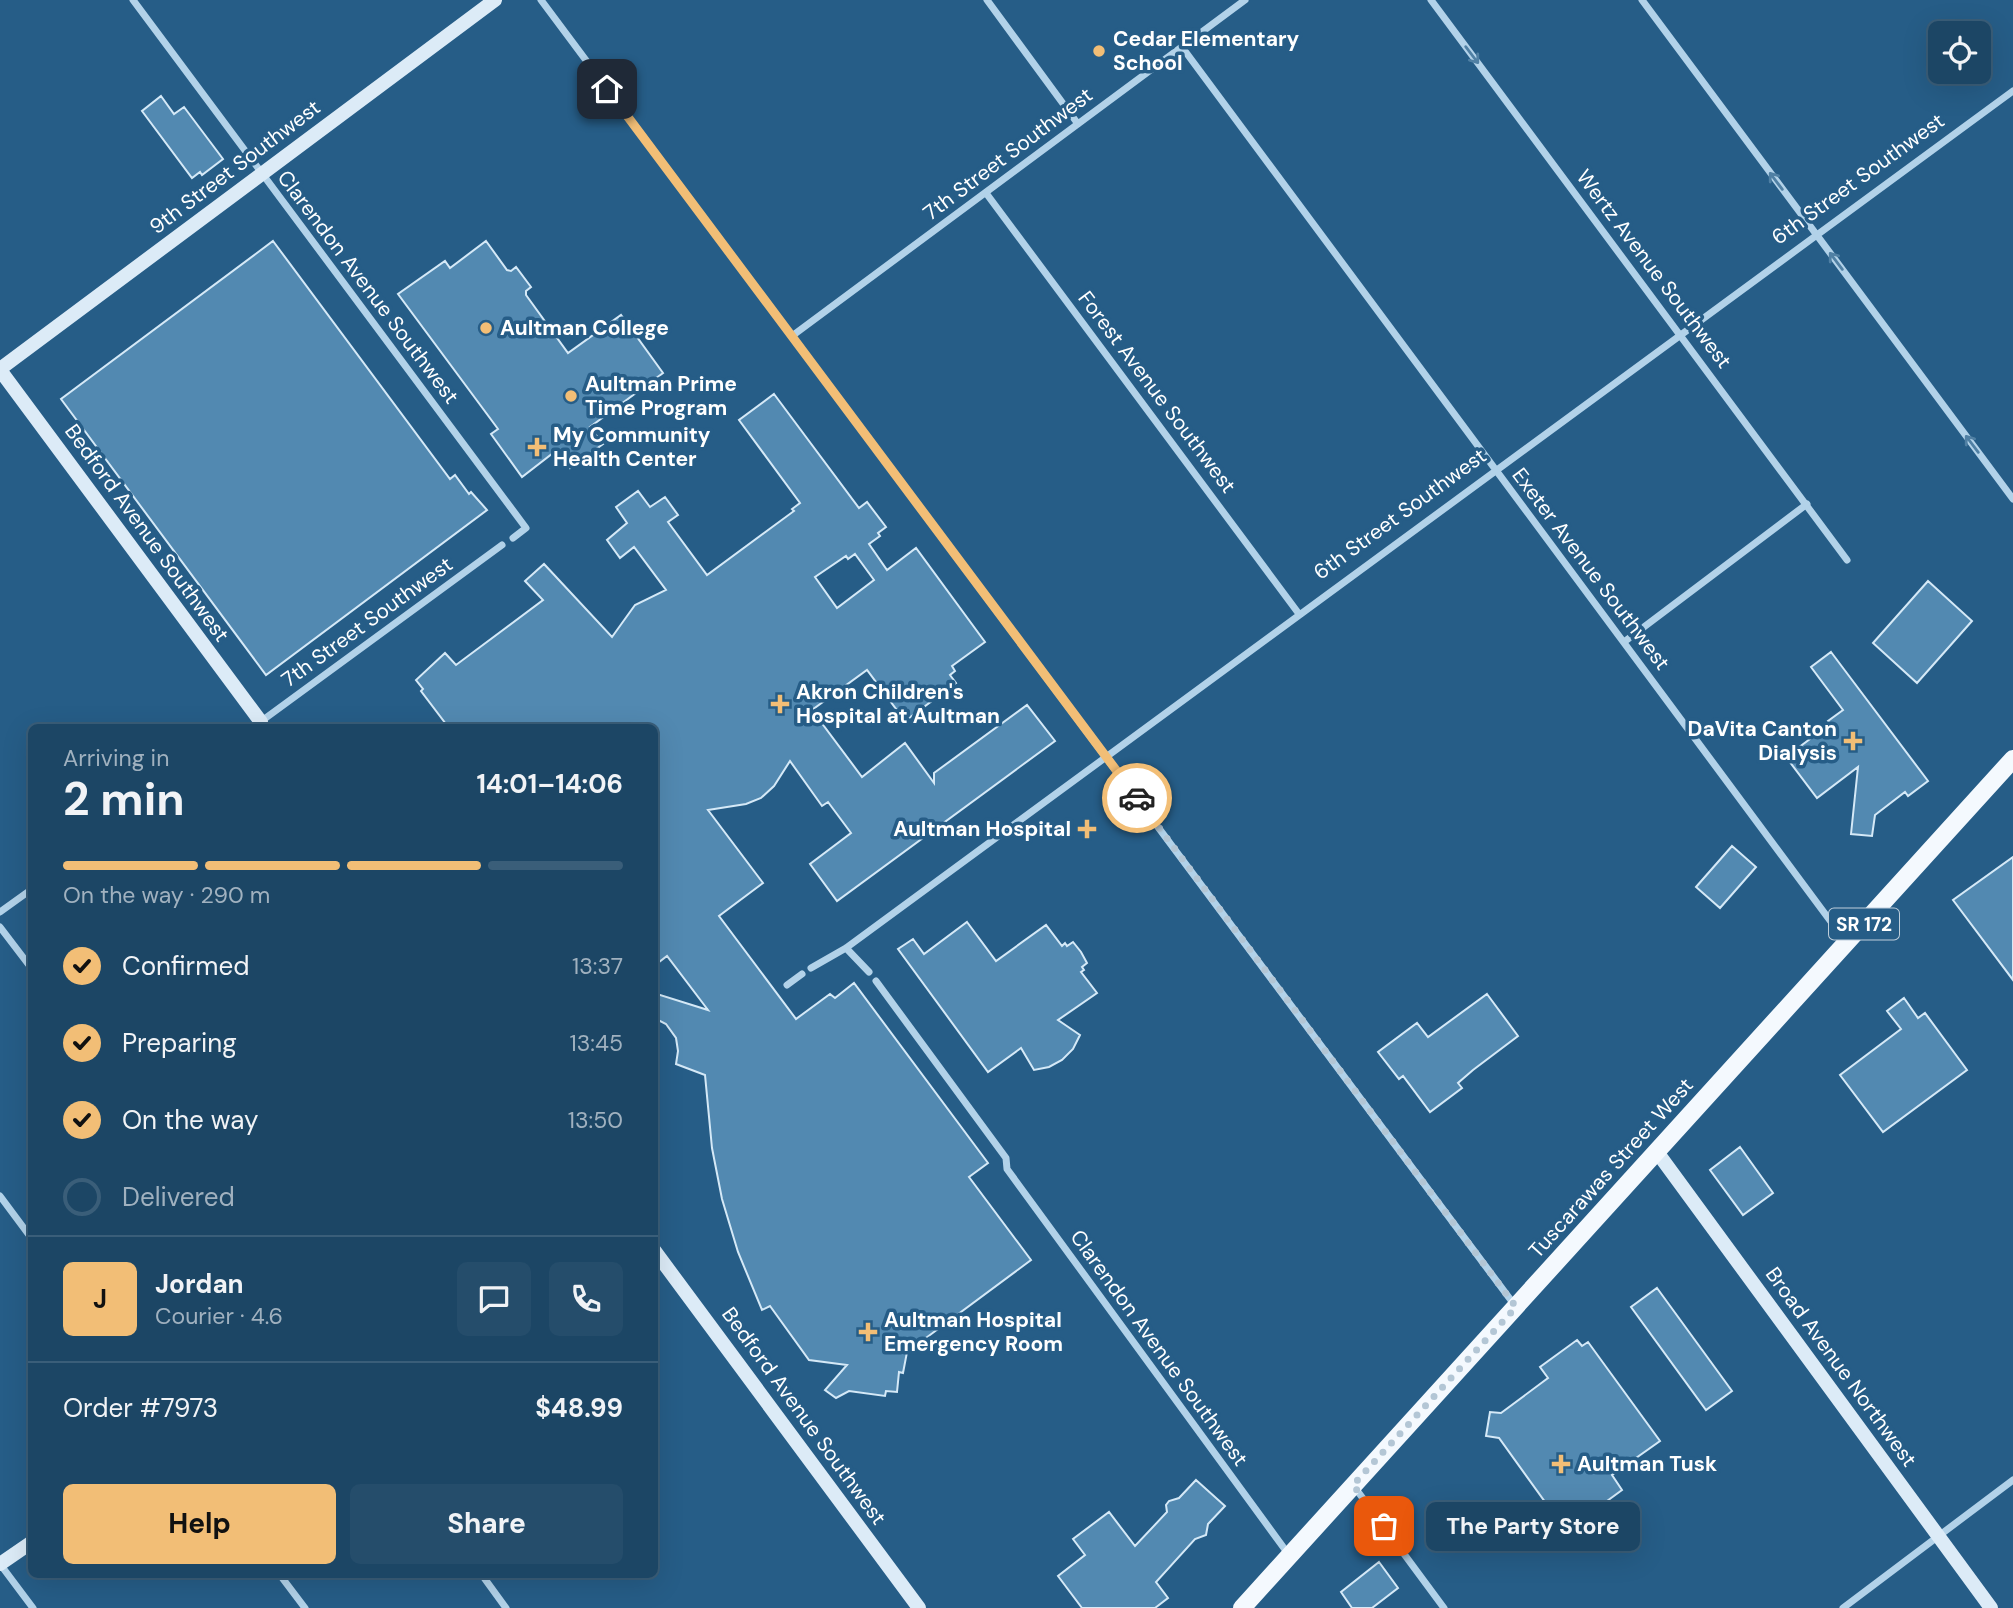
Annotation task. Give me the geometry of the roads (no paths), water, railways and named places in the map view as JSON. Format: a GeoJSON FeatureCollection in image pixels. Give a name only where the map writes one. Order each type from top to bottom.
{"type":"FeatureCollection","features":[{"type":"Feature","properties":{"kind":"main road","name":"Tuscarawas Street West"},"geometry":{"type":"LineString","coordinates":[[1241,1608],[2013,759]]}},
{"type":"Feature","properties":{"kind":"street","name":"Clarendon Avenue Southwest"},"geometry":{"type":"LineString","coordinates":[[133,0],[526,528],[513,538]]}},
{"type":"Feature","properties":{"kind":"street","name":"9th Street Southwest"},"geometry":{"type":"LineString","coordinates":[[0,369],[495,0]]}},
{"type":"Feature","properties":{"kind":"street"},"geometry":{"type":"LineString","coordinates":[[541,0],[1516,1307]]}},
{"type":"Feature","properties":{"kind":"street"},"geometry":{"type":"LineString","coordinates":[[987,0],[1078,124]]}},
{"type":"Feature","properties":{"kind":"street","name":"7th Street Southwest"},"geometry":{"type":"LineString","coordinates":[[792,336],[1245,0]]}},
{"type":"Feature","properties":{"kind":"street","name":"Wertz Avenue Southwest"},"geometry":{"type":"LineString","coordinates":[[1432,0],[1847,560]]}},
{"type":"Feature","properties":{"kind":"street"},"geometry":{"type":"LineString","coordinates":[[1642,0],[2013,499]]}},
{"type":"Feature","properties":{"kind":"street","name":"Exeter Avenue Southwest"},"geometry":{"type":"LineString","coordinates":[[1182,47],[1847,943]]}},
{"type":"Feature","properties":{"kind":"street","name":"6th Street Southwest"},"geometry":{"type":"LineString","coordinates":[[811,968],[846,948],[2013,91]]}},
{"type":"Feature","properties":{"kind":"street","name":"Forest Avenue Southwest"},"geometry":{"type":"LineString","coordinates":[[986,193],[1299,614]]}},
{"type":"Feature","properties":{"kind":"street","name":"Bedford Avenue Southwest"},"geometry":{"type":"LineString","coordinates":[[0,369],[255,724]]}},
{"type":"Feature","properties":{"kind":"street"},"geometry":{"type":"LineString","coordinates":[[1624,642],[1807,504]]}},
{"type":"Feature","properties":{"kind":"street","name":"7th Street Southwest"},"geometry":{"type":"LineString","coordinates":[[257,724],[502,545]]}},
{"type":"Feature","properties":{"kind":"street"},"geometry":{"type":"LineString","coordinates":[[0,912],[28,892]]}},
{"type":"Feature","properties":{"kind":"street"},"geometry":{"type":"LineString","coordinates":[[0,927],[28,964]]}},
{"type":"Feature","properties":{"kind":"street"},"geometry":{"type":"LineString","coordinates":[[846,948],[869,972]]}},
{"type":"Feature","properties":{"kind":"street"},"geometry":{"type":"LineString","coordinates":[[787,985],[802,974]]}},
{"type":"Feature","properties":{"kind":"street","name":"Clarendon Avenue Southwest"},"geometry":{"type":"LineString","coordinates":[[876,981],[1006,1158],[1007,1169],[1289,1555]]}},
{"type":"Feature","properties":{"kind":"street","name":"Broad Avenue Northwest"},"geometry":{"type":"LineString","coordinates":[[1657,1152],[1991,1608]]}},
{"type":"Feature","properties":{"kind":"street"},"geometry":{"type":"LineString","coordinates":[[0,1196],[28,1234]]}},
{"type":"Feature","properties":{"kind":"street","name":"Bedford Avenue Southwest"},"geometry":{"type":"LineString","coordinates":[[658,1255],[919,1608]]}},
{"type":"Feature","properties":{"kind":"street"},"geometry":{"type":"LineString","coordinates":[[1843,1608],[2013,1480]]}},
{"type":"Feature","properties":{"kind":"street"},"geometry":{"type":"LineString","coordinates":[[1353,1485],[1444,1608]]}},
{"type":"Feature","properties":{"kind":"street"},"geometry":{"type":"LineString","coordinates":[[28,1545],[0,1564],[33,1608]]}},
{"type":"Feature","properties":{"kind":"street"},"geometry":{"type":"LineString","coordinates":[[283,1578],[305,1608]]}},
{"type":"Feature","properties":{"kind":"street"},"geometry":{"type":"LineString","coordinates":[[484,1578],[506,1608]]}},
{"type":"Feature","properties":{"kind":"place","name":"Cedar Elementary School"},"geometry":{"type":"Point","coordinates":[1099,51]}},
{"type":"Feature","properties":{"kind":"place","name":"Aultman College"},"geometry":{"type":"Point","coordinates":[486,328]}},
{"type":"Feature","properties":{"kind":"place","name":"Aultman Prime Time Program"},"geometry":{"type":"Point","coordinates":[571,396]}},
{"type":"Feature","properties":{"kind":"place","name":"My Community Health Center"},"geometry":{"type":"Point","coordinates":[537,447]}},
{"type":"Feature","properties":{"kind":"place","name":"Akron Children's Hospital at Aultman"},"geometry":{"type":"Point","coordinates":[780,704]}},
{"type":"Feature","properties":{"kind":"place","name":"DaVita Canton Dialysis"},"geometry":{"type":"Point","coordinates":[1853,741]}},
{"type":"Feature","properties":{"kind":"place","name":"Aultman Hospital"},"geometry":{"type":"Point","coordinates":[1087,829]}},
{"type":"Feature","properties":{"kind":"place","name":"Aultman Hospital Emergency Room"},"geometry":{"type":"Point","coordinates":[868,1332]}},
{"type":"Feature","properties":{"kind":"place","name":"Aultman Tusk"},"geometry":{"type":"Point","coordinates":[1561,1464]}},
{"type":"Feature","properties":{"kind":"place","name":"The Party Store"},"geometry":{"type":"Point","coordinates":[1384,1526]}}]}
